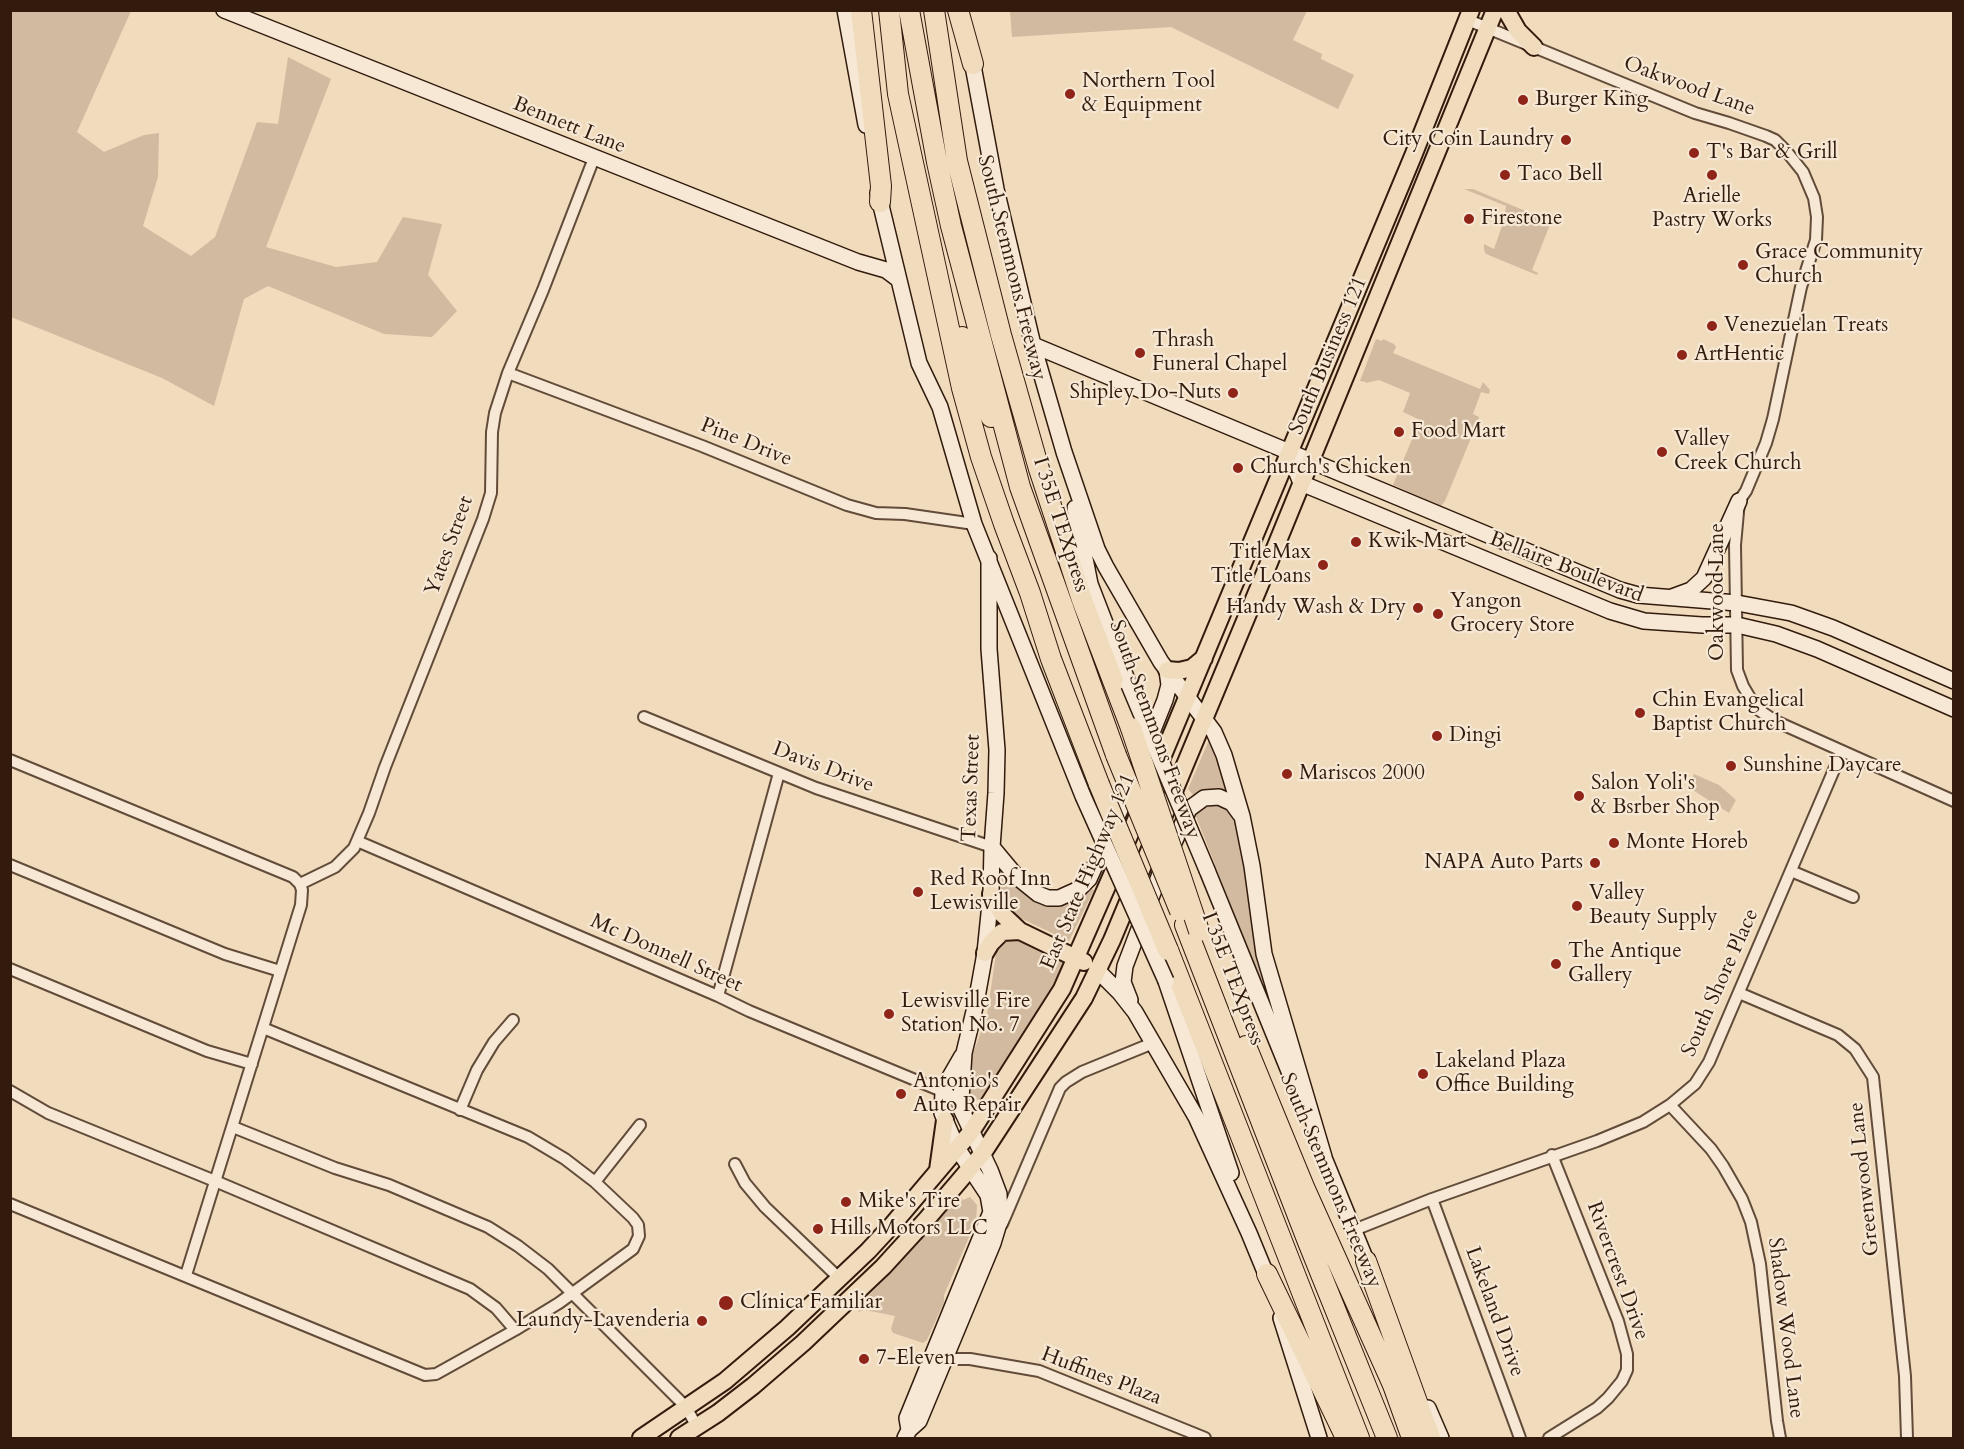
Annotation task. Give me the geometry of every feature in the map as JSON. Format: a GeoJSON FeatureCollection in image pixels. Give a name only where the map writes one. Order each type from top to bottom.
{"type":"FeatureCollection","features":[{"type":"Feature","properties":{"kind":"highway"},"geometry":{"type":"LineString","coordinates":[[861,10],[881,186],[880,202]]}},
{"type":"Feature","properties":{"kind":"highway"},"geometry":{"type":"LineString","coordinates":[[889,10],[898,94],[962,388],[981,458],[1030,592],[1051,659],[1099,784],[1168,950],[1359,1438]]}},
{"type":"Feature","properties":{"kind":"highway","name":"I 35E TEXpress"},"geometry":{"type":"LineString","coordinates":[[909,10],[951,225],[1020,487],[1116,755],[1192,928],[1308,1242],[1383,1430]]}},
{"type":"Feature","properties":{"kind":"highway","name":"South Stemmons Freeway"},"geometry":{"type":"LineString","coordinates":[[934,10],[957,161],[1001,335],[1039,469],[1082,600],[1131,728],[1192,928],[1392,1385],[1412,1438]]}},
{"type":"Feature","properties":{"kind":"highway"},"geometry":{"type":"LineString","coordinates":[[958,10],[973,64]]}},
{"type":"Feature","properties":{"kind":"highway"},"geometry":{"type":"LineString","coordinates":[[925,214],[974,377],[1020,487]]}},
{"type":"Feature","properties":{"kind":"highway"},"geometry":{"type":"LineString","coordinates":[[1304,1187],[1306,1222],[1383,1430]]}},
{"type":"Feature","properties":{"kind":"highway"},"geometry":{"type":"LineString","coordinates":[[1366,1261],[1430,1438]]}},
{"type":"Feature","properties":{"kind":"highway"},"geometry":{"type":"LineString","coordinates":[[1267,1275],[1346,1438]]}},
{"type":"Feature","properties":{"kind":"main road","name":"Bennett Lane"},"geometry":{"type":"LineString","coordinates":[[224,10],[858,262],[886,270],[898,279]]}},
{"type":"Feature","properties":{"kind":"main road"},"geometry":{"type":"LineString","coordinates":[[845,10],[880,202],[919,363],[940,406],[974,524],[1083,796],[1166,981],[1250,1233]]}},
{"type":"Feature","properties":{"kind":"main road","name":"South Stemmons Freeway"},"geometry":{"type":"LineString","coordinates":[[963,10],[996,189],[1033,345],[1064,452],[1097,549],[1106,567],[1167,670],[1214,732],[1224,755],[1242,816],[1252,866],[1264,954],[1324,1157]]}},
{"type":"Feature","properties":{"kind":"main road","name":"South Business 121"},"geometry":{"type":"LineString","coordinates":[[1204,718],[1495,10]]}},
{"type":"Feature","properties":{"kind":"main road"},"geometry":{"type":"LineString","coordinates":[[1506,10],[1518,32],[1534,47]]}},
{"type":"Feature","properties":{"kind":"main road","name":"South Business 121"},"geometry":{"type":"LineString","coordinates":[[1188,696],[1470,15]]}},
{"type":"Feature","properties":{"kind":"main road"},"geometry":{"type":"LineString","coordinates":[[1413,156],[1432,165]]}},
{"type":"Feature","properties":{"kind":"main road"},"geometry":{"type":"LineString","coordinates":[[1402,180],[1423,188]]}},
{"type":"Feature","properties":{"kind":"main road","name":"Bellaire Boulevard"},"geometry":{"type":"LineString","coordinates":[[1033,345],[1620,590],[1638,595],[1737,603],[1775,609],[1803,617],[1953,681]]}},
{"type":"Feature","properties":{"kind":"main road","name":"South Stemmons Freeway"},"geometry":{"type":"LineString","coordinates":[[1064,452],[1090,584],[1129,685],[1441,1438]]}},
{"type":"Feature","properties":{"kind":"main road"},"geometry":{"type":"LineString","coordinates":[[1289,453],[1301,483]]}},
{"type":"Feature","properties":{"kind":"main road","name":"Bellaire Boulevard"},"geometry":{"type":"LineString","coordinates":[[1301,483],[1610,611],[1644,621],[1737,625],[1776,634],[1802,642],[1953,709]]}},
{"type":"Feature","properties":{"kind":"main road"},"geometry":{"type":"LineString","coordinates":[[1669,598],[1691,590],[1704,579],[1739,501]]}},
{"type":"Feature","properties":{"kind":"main road","name":"Texas Street"},"geometry":{"type":"LineString","coordinates":[[989,558],[989,649],[997,750],[991,894],[976,1003],[964,1053],[961,1100],[961,1109],[983,1152],[999,1194],[1000,1220],[989,1235]]}},
{"type":"Feature","properties":{"kind":"main road"},"geometry":{"type":"LineString","coordinates":[[1540,583],[1551,561]]}},
{"type":"Feature","properties":{"kind":"main road"},"geometry":{"type":"LineString","coordinates":[[1242,566],[1237,610],[1246,618]]}},
{"type":"Feature","properties":{"kind":"main road"},"geometry":{"type":"LineString","coordinates":[[992,848],[1017,877],[1038,894],[1048,898],[1059,898],[1079,889],[1089,879],[1128,792],[1165,700],[1169,685],[1167,670],[1179,671],[1192,668],[1204,658]]}},
{"type":"Feature","properties":{"kind":"main road","name":"East State Highway 121"},"geometry":{"type":"LineString","coordinates":[[641,1438],[725,1381],[764,1349],[893,1224],[971,1132],[1062,989],[1188,696]]}},
{"type":"Feature","properties":{"kind":"main road"},"geometry":{"type":"LineString","coordinates":[[679,1438],[753,1386],[840,1309],[883,1267],[983,1152],[1084,998],[1113,940],[1204,718]]}},
{"type":"Feature","properties":{"kind":"main road"},"geometry":{"type":"LineString","coordinates":[[1135,1012],[1123,982],[1125,966],[1160,874],[1189,809],[1204,798],[1219,797],[1232,803],[1242,816]]}},
{"type":"Feature","properties":{"kind":"main road"},"geometry":{"type":"LineString","coordinates":[[991,894],[1002,914],[1020,931],[1076,956],[1097,970],[1135,1012],[1196,1117],[1250,1233],[1267,1275],[1318,1438]]}},
{"type":"Feature","properties":{"kind":"main road"},"geometry":{"type":"LineString","coordinates":[[984,953],[1002,932],[1020,931]]}},
{"type":"Feature","properties":{"kind":"main road","name":"Texas Street"},"geometry":{"type":"LineString","coordinates":[[964,1053],[947,1082],[942,1113],[957,1148],[985,1188],[990,1200],[989,1235]]}},
{"type":"Feature","properties":{"kind":"main road"},"geometry":{"type":"LineString","coordinates":[[937,1173],[945,1120]]}},
{"type":"Feature","properties":{"kind":"main road"},"geometry":{"type":"LineString","coordinates":[[907,1434],[907,1419],[938,1358],[989,1235]]}},
{"type":"Feature","properties":{"kind":"street","name":"Oakwood Lane"},"geometry":{"type":"LineString","coordinates":[[1470,15],[1488,28],[1695,113],[1749,129],[1775,140],[1803,172],[1814,198],[1817,217],[1816,240],[1801,286],[1766,443],[1746,491],[1739,501],[1736,545],[1737,670],[1756,708],[1780,724],[1953,801]]}},
{"type":"Feature","properties":{"kind":"street","name":"Yates Street"},"geometry":{"type":"LineString","coordinates":[[300,884],[335,867],[354,849],[483,519],[491,493],[493,423],[508,373],[594,158]]}},
{"type":"Feature","properties":{"kind":"street","name":"Pine Drive"},"geometry":{"type":"LineString","coordinates":[[508,373],[702,446],[847,505],[876,513],[906,514],[974,524]]}},
{"type":"Feature","properties":{"kind":"street","name":"Davis Drive"},"geometry":{"type":"LineString","coordinates":[[644,717],[779,773],[881,811],[992,848]]}},
{"type":"Feature","properties":{"kind":"street","name":"South Shore Place"},"geometry":{"type":"LineString","coordinates":[[1354,1230],[1643,1122],[1670,1105],[1695,1084],[1709,1062],[1740,993],[1842,751]]}},
{"type":"Feature","properties":{"kind":"street"},"geometry":{"type":"LineString","coordinates":[[10,759],[282,873],[300,884],[301,905],[186,1275]]}},
{"type":"Feature","properties":{"kind":"street"},"geometry":{"type":"LineString","coordinates":[[718,996],[779,773]]}},
{"type":"Feature","properties":{"kind":"street","name":"Mc Donnell Street"},"geometry":{"type":"LineString","coordinates":[[357,841],[961,1100]]}},
{"type":"Feature","properties":{"kind":"street"},"geometry":{"type":"LineString","coordinates":[[10,865],[225,954],[280,971]]}},
{"type":"Feature","properties":{"kind":"street"},"geometry":{"type":"LineString","coordinates":[[1791,871],[1853,897]]}},
{"type":"Feature","properties":{"kind":"street"},"geometry":{"type":"LineString","coordinates":[[10,969],[207,1051],[252,1064]]}},
{"type":"Feature","properties":{"kind":"street","name":"Greenwood Lane"},"geometry":{"type":"LineString","coordinates":[[1740,993],[1838,1035],[1856,1049],[1873,1077],[1905,1376],[1906,1438]]}},
{"type":"Feature","properties":{"kind":"street"},"geometry":{"type":"LineString","coordinates":[[460,1110],[477,1070],[494,1042],[513,1020]]}},
{"type":"Feature","properties":{"kind":"street"},"geometry":{"type":"LineString","coordinates":[[10,1204],[425,1375],[435,1374],[515,1330],[572,1294],[633,1249],[639,1236],[638,1225],[633,1218],[595,1182],[565,1159],[528,1137],[262,1028]]}},
{"type":"Feature","properties":{"kind":"street"},"geometry":{"type":"LineString","coordinates":[[989,1235],[1060,1088],[1082,1072],[1153,1043]]}},
{"type":"Feature","properties":{"kind":"street"},"geometry":{"type":"LineString","coordinates":[[10,1091],[48,1113],[470,1289],[496,1308],[515,1330]]}},
{"type":"Feature","properties":{"kind":"street","name":"Shadow Wood Lane"},"geometry":{"type":"LineString","coordinates":[[1670,1105],[1724,1166],[1742,1199],[1750,1222],[1760,1264],[1780,1438]]}},
{"type":"Feature","properties":{"kind":"street"},"geometry":{"type":"LineString","coordinates":[[595,1182],[640,1125]]}},
{"type":"Feature","properties":{"kind":"street"},"geometry":{"type":"LineString","coordinates":[[233,1127],[334,1168],[389,1185],[488,1227],[518,1246],[548,1269],[686,1407],[697,1427]]}},
{"type":"Feature","properties":{"kind":"street","name":"Rivercrest Drive"},"geometry":{"type":"LineString","coordinates":[[1549,1438],[1597,1408],[1622,1381],[1627,1370],[1627,1354],[1618,1321],[1552,1155]]}},
{"type":"Feature","properties":{"kind":"street"},"geometry":{"type":"LineString","coordinates":[[735,1164],[745,1183],[765,1208],[839,1278]]}},
{"type":"Feature","properties":{"kind":"street","name":"Lakeland Drive"},"geometry":{"type":"LineString","coordinates":[[1432,1199],[1520,1438]]}},
{"type":"Feature","properties":{"kind":"street","name":"Huffines Plaza"},"geometry":{"type":"LineString","coordinates":[[938,1358],[970,1359],[1039,1371],[1205,1438]]}},
{"type":"Feature","properties":{"kind":"shaded area"},"geometry":{"type":"Polygon","coordinates":[[[11,10],[131,11],[77,132],[104,152],[144,135],[159,133],[158,177],[143,226],[191,256],[215,237],[257,122],[278,124],[288,57],[331,79],[266,247],[336,267],[377,262],[403,217],[442,224],[428,275],[457,311],[432,337],[384,334],[268,286],[244,299],[214,406],[162,378],[11,317],[11,10]]]}},
{"type":"Feature","properties":{"kind":"shaded area"},"geometry":{"type":"Polygon","coordinates":[[[1010,11],[1307,11],[1293,40],[1322,54],[1321,59],[1354,75],[1338,109],[1171,27],[1012,37],[1010,11]]]}},
{"type":"Feature","properties":{"kind":"shaded area"},"geometry":{"type":"Polygon","coordinates":[[[1464,189],[1473,189],[1540,217],[1554,214],[1556,216],[1553,223],[1551,222],[1532,270],[1538,273],[1537,275],[1486,254],[1484,244],[1494,249],[1504,220],[1506,206],[1464,189]]]}},
{"type":"Feature","properties":{"kind":"shaded area"},"geometry":{"type":"Polygon","coordinates":[[[1376,339],[1382,341],[1383,339],[1394,344],[1396,347],[1393,353],[1480,389],[1483,382],[1490,390],[1489,394],[1481,392],[1473,414],[1479,417],[1478,421],[1441,506],[1393,485],[1420,420],[1403,412],[1410,393],[1379,380],[1366,383],[1360,381],[1376,339]]]}},
{"type":"Feature","properties":{"kind":"shaded area"},"geometry":{"type":"Polygon","coordinates":[[[1209,740],[1222,772],[1226,791],[1216,789],[1203,791],[1194,796],[1188,789],[1209,740]]]}},
{"type":"Feature","properties":{"kind":"shaded area"},"geometry":{"type":"Polygon","coordinates":[[[1694,774],[1719,785],[1736,800],[1729,813],[1688,787],[1694,774]]]}},
{"type":"Feature","properties":{"kind":"shaded area"},"geometry":{"type":"Polygon","coordinates":[[[1216,801],[1231,807],[1239,837],[1258,960],[1265,985],[1259,976],[1195,814],[1203,804],[1216,801]]]}},
{"type":"Feature","properties":{"kind":"shaded area"},"geometry":{"type":"Polygon","coordinates":[[[1001,865],[1049,903],[1071,903],[1091,889],[1094,890],[1069,941],[1014,915],[1001,899],[1001,865]]]}},
{"type":"Feature","properties":{"kind":"shaded area"},"geometry":{"type":"Polygon","coordinates":[[[1010,933],[1061,958],[1063,966],[1042,1005],[980,1099],[972,1101],[967,1096],[967,1070],[987,1015],[998,940],[1010,933]]]}},
{"type":"Feature","properties":{"kind":"shaded area"},"geometry":{"type":"Polygon","coordinates":[[[959,1196],[963,1200],[970,1197],[977,1205],[976,1221],[927,1340],[923,1343],[893,1333],[891,1329],[895,1316],[865,1310],[858,1312],[864,1300],[959,1196]]]}},
{"type":"Feature","properties":{"kind":"place","name":"Northern Tool & Equipment"},"geometry":{"type":"Point","coordinates":[1070,94]}},
{"type":"Feature","properties":{"kind":"place","name":"Burger King"},"geometry":{"type":"Point","coordinates":[1523,100]}},
{"type":"Feature","properties":{"kind":"place","name":"City Coin Laundry"},"geometry":{"type":"Point","coordinates":[1566,140]}},
{"type":"Feature","properties":{"kind":"place","name":"T's Bar & Grill"},"geometry":{"type":"Point","coordinates":[1694,153]}},
{"type":"Feature","properties":{"kind":"place","name":"Taco Bell"},"geometry":{"type":"Point","coordinates":[1505,175]}},
{"type":"Feature","properties":{"kind":"place","name":"Arielle Pastry Works"},"geometry":{"type":"Point","coordinates":[1712,175]}},
{"type":"Feature","properties":{"kind":"place","name":"Firestone"},"geometry":{"type":"Point","coordinates":[1469,219]}},
{"type":"Feature","properties":{"kind":"place","name":"Grace Community Church"},"geometry":{"type":"Point","coordinates":[1743,265]}},
{"type":"Feature","properties":{"kind":"place","name":"Venezuelan Treats"},"geometry":{"type":"Point","coordinates":[1712,326]}},
{"type":"Feature","properties":{"kind":"place","name":"Thrash Funeral Chapel"},"geometry":{"type":"Point","coordinates":[1140,353]}},
{"type":"Feature","properties":{"kind":"place","name":"ArtHentic"},"geometry":{"type":"Point","coordinates":[1682,355]}},
{"type":"Feature","properties":{"kind":"place","name":"Shipley Do-Nuts"},"geometry":{"type":"Point","coordinates":[1233,393]}},
{"type":"Feature","properties":{"kind":"place","name":"Food Mart"},"geometry":{"type":"Point","coordinates":[1399,432]}},
{"type":"Feature","properties":{"kind":"place","name":"Valley Creek Church"},"geometry":{"type":"Point","coordinates":[1662,452]}},
{"type":"Feature","properties":{"kind":"place","name":"Church's Chicken"},"geometry":{"type":"Point","coordinates":[1238,468]}},
{"type":"Feature","properties":{"kind":"place","name":"Kwik Mart"},"geometry":{"type":"Point","coordinates":[1356,542]}},
{"type":"Feature","properties":{"kind":"place","name":"TitleMax Title Loans"},"geometry":{"type":"Point","coordinates":[1323,565]}},
{"type":"Feature","properties":{"kind":"place","name":"Handy Wash & Dry"},"geometry":{"type":"Point","coordinates":[1418,608]}},
{"type":"Feature","properties":{"kind":"place","name":"Yangon Grocery Store"},"geometry":{"type":"Point","coordinates":[1438,614]}},
{"type":"Feature","properties":{"kind":"place","name":"Chin Evangelical Baptist Church"},"geometry":{"type":"Point","coordinates":[1640,713]}},
{"type":"Feature","properties":{"kind":"place","name":"Dingi"},"geometry":{"type":"Point","coordinates":[1437,736]}},
{"type":"Feature","properties":{"kind":"place","name":"Sunshine Daycare"},"geometry":{"type":"Point","coordinates":[1731,766]}},
{"type":"Feature","properties":{"kind":"place","name":"Mariscos 2000"},"geometry":{"type":"Point","coordinates":[1287,774]}},
{"type":"Feature","properties":{"kind":"place","name":"Salon Yoli's & Bsrber Shop"},"geometry":{"type":"Point","coordinates":[1579,796]}},
{"type":"Feature","properties":{"kind":"place","name":"Monte Horeb"},"geometry":{"type":"Point","coordinates":[1614,843]}},
{"type":"Feature","properties":{"kind":"place","name":"NAPA Auto Parts"},"geometry":{"type":"Point","coordinates":[1595,863]}},
{"type":"Feature","properties":{"kind":"place","name":"Red Roof Inn Lewisville"},"geometry":{"type":"Point","coordinates":[918,892]}},
{"type":"Feature","properties":{"kind":"place","name":"Valley Beauty Supply"},"geometry":{"type":"Point","coordinates":[1577,906]}},
{"type":"Feature","properties":{"kind":"place","name":"The Antique Gallery"},"geometry":{"type":"Point","coordinates":[1556,964]}},
{"type":"Feature","properties":{"kind":"place","name":"Lewisville Fire Station No. 7"},"geometry":{"type":"Point","coordinates":[889,1014]}},
{"type":"Feature","properties":{"kind":"place","name":"Lakeland Plaza Office Building"},"geometry":{"type":"Point","coordinates":[1423,1074]}},
{"type":"Feature","properties":{"kind":"place","name":"Antonio's Auto Repair"},"geometry":{"type":"Point","coordinates":[901,1094]}},
{"type":"Feature","properties":{"kind":"place","name":"Mike's Tire"},"geometry":{"type":"Point","coordinates":[846,1202]}},
{"type":"Feature","properties":{"kind":"place","name":"Hills Motors LLC"},"geometry":{"type":"Point","coordinates":[818,1229]}},
{"type":"Feature","properties":{"kind":"place","name":"Clínica Familiar"},"geometry":{"type":"Point","coordinates":[726,1303]}},
{"type":"Feature","properties":{"kind":"place","name":"Laundy-Lavenderia"},"geometry":{"type":"Point","coordinates":[702,1321]}},
{"type":"Feature","properties":{"kind":"place","name":"7-Eleven"},"geometry":{"type":"Point","coordinates":[864,1359]}}]}
